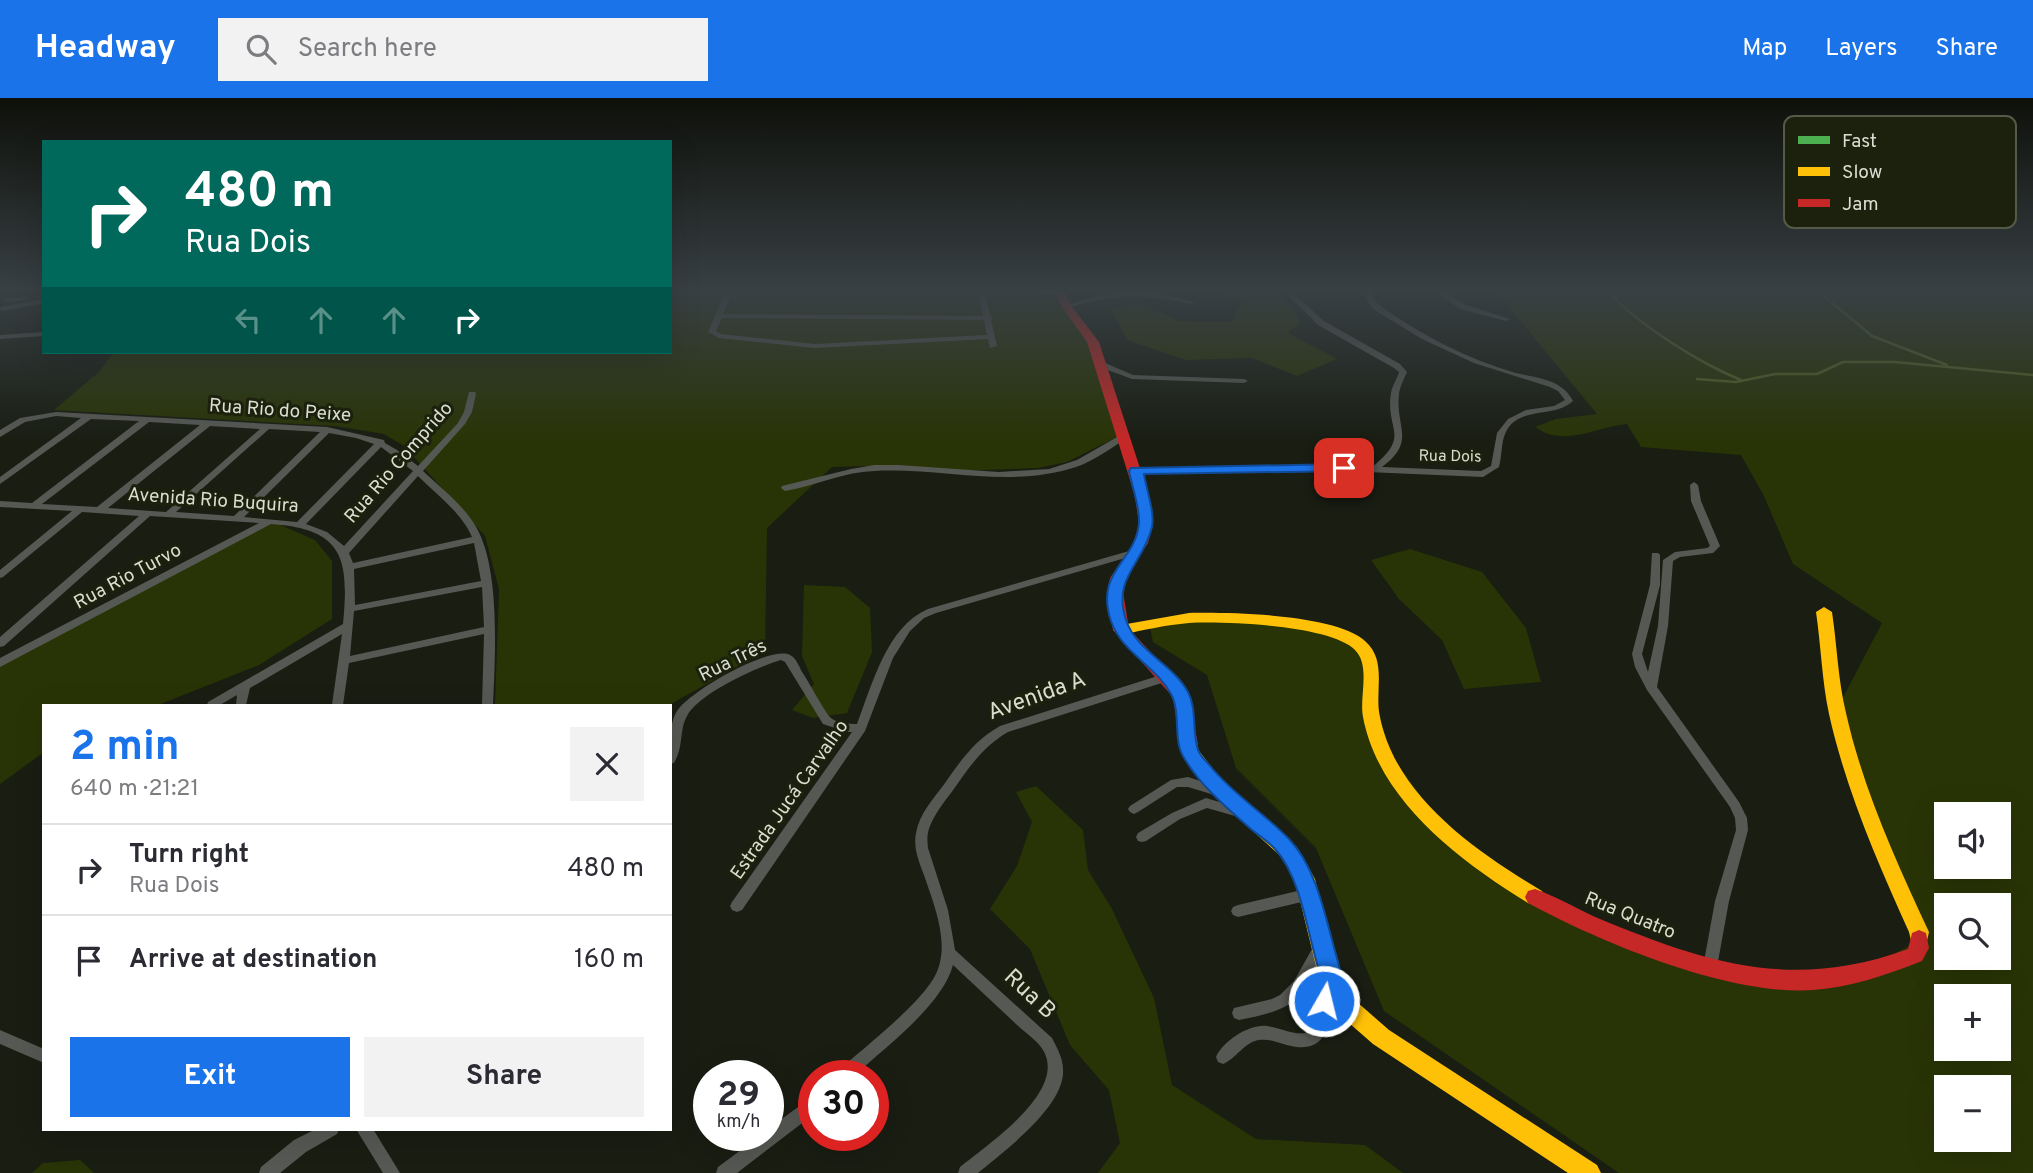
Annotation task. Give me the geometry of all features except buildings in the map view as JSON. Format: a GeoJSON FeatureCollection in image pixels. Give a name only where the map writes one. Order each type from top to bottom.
{"type":"FeatureCollection","features":[{"type":"Feature","properties":{"kind":"street"},"geometry":{"type":"LineString","coordinates":[[759,340],[814,346],[992,340]]}},
{"type":"Feature","properties":{"kind":"street"},"geometry":{"type":"LineString","coordinates":[[1091,340],[1136,471],[1146,523],[1136,552],[1117,578],[1115,592],[1121,630],[1140,654],[1167,677],[1183,702],[1186,742],[1190,753],[1221,792],[1291,854],[1310,894],[1321,946],[1333,981],[1349,1009],[1364,1025],[1589,1173]]}},
{"type":"Feature","properties":{"kind":"street"},"geometry":{"type":"LineString","coordinates":[[1351,340],[1403,372],[1395,394],[1400,437],[1398,446],[1387,461],[1375,468]]}},
{"type":"Feature","properties":{"kind":"street","name":"Rua Dois"},"geometry":{"type":"LineString","coordinates":[[1136,471],[1375,468],[1483,474],[1495,467],[1501,432],[1505,426],[1525,411],[1561,407],[1569,401],[1565,393],[1552,386],[1483,365],[1430,340]]}},
{"type":"Feature","properties":{"kind":"street"},"geometry":{"type":"LineString","coordinates":[[1100,364],[1132,377],[1244,381]]}},
{"type":"Feature","properties":{"kind":"street","name":"Rua Rio Comprido"},"geometry":{"type":"LineString","coordinates":[[344,552],[466,416],[472,394]]}},
{"type":"Feature","properties":{"kind":"street","name":"Rua Rio do Peixe"},"geometry":{"type":"LineString","coordinates":[[0,434],[18,422],[43,415],[327,430],[353,433],[381,442],[400,454],[463,515],[477,539],[485,583],[488,704]]}},
{"type":"Feature","properties":{"kind":"street"},"geometry":{"type":"LineString","coordinates":[[0,481],[88,417]]}},
{"type":"Feature","properties":{"kind":"street"},"geometry":{"type":"LineString","coordinates":[[34,506],[146,420]]}},
{"type":"Feature","properties":{"kind":"street"},"geometry":{"type":"LineString","coordinates":[[100,510],[208,423]]}},
{"type":"Feature","properties":{"kind":"street"},"geometry":{"type":"LineString","coordinates":[[167,514],[268,426]]}},
{"type":"Feature","properties":{"kind":"street"},"geometry":{"type":"LineString","coordinates":[[236,519],[327,430]]}},
{"type":"Feature","properties":{"kind":"street"},"geometry":{"type":"LineString","coordinates":[[785,488],[817,483],[848,472],[874,468],[967,473],[1047,471],[1076,464],[1124,436]]}},
{"type":"Feature","properties":{"kind":"street"},"geometry":{"type":"LineString","coordinates":[[300,524],[381,442]]}},
{"type":"Feature","properties":{"kind":"street"},"geometry":{"type":"LineString","coordinates":[[1651,687],[1663,626],[1668,560],[1684,553],[1710,551],[1715,546],[1696,501],[1693,485]]}},
{"type":"Feature","properties":{"kind":"street","name":"Avenida Rio Buquira"},"geometry":{"type":"LineString","coordinates":[[0,504],[300,524],[329,538],[344,552]]}},
{"type":"Feature","properties":{"kind":"street"},"geometry":{"type":"LineString","coordinates":[[0,516],[14,505]]}},
{"type":"Feature","properties":{"kind":"street"},"geometry":{"type":"LineString","coordinates":[[0,575],[80,509]]}},
{"type":"Feature","properties":{"kind":"street"},"geometry":{"type":"LineString","coordinates":[[0,643],[148,513]]}},
{"type":"Feature","properties":{"kind":"street","name":"Rua Rio Turvo"},"geometry":{"type":"LineString","coordinates":[[0,663],[271,521]]}},
{"type":"Feature","properties":{"kind":"street"},"geometry":{"type":"LineString","coordinates":[[349,567],[477,539]]}},
{"type":"Feature","properties":{"kind":"street"},"geometry":{"type":"LineString","coordinates":[[337,704],[350,609],[349,567],[344,552]]}},
{"type":"Feature","properties":{"kind":"street","name":"Estrada Jucá Carvalho"},"geometry":{"type":"LineString","coordinates":[[737,906],[862,728],[888,659],[906,629],[920,616],[1136,552]]}},
{"type":"Feature","properties":{"kind":"street"},"geometry":{"type":"LineString","coordinates":[[1656,555],[1655,585],[1637,654],[1640,667],[1651,687],[1735,805],[1741,818],[1742,830],[1722,901],[1710,967]]}},
{"type":"Feature","properties":{"kind":"street"},"geometry":{"type":"LineString","coordinates":[[350,609],[485,583]]}},
{"type":"Feature","properties":{"kind":"street","name":"Rua Quatro"},"geometry":{"type":"LineString","coordinates":[[1121,630],[1192,617],[1327,630],[1351,638],[1360,645],[1370,664],[1373,686],[1371,715],[1378,738],[1406,788],[1444,832],[1491,871],[1538,899],[1598,927],[1710,967],[1758,979],[1812,982],[1835,980],[1902,961],[1915,955],[1919,948],[1919,932],[1870,824],[1854,780],[1837,709],[1824,612]]}},
{"type":"Feature","properties":{"kind":"street"},"geometry":{"type":"LineString","coordinates":[[214,704],[348,626]]}},
{"type":"Feature","properties":{"kind":"street"},"geometry":{"type":"LineString","coordinates":[[343,661],[487,629]]}},
{"type":"Feature","properties":{"kind":"street","name":"Rua Três"},"geometry":{"type":"LineString","coordinates":[[672,758],[675,754],[680,717],[692,702],[711,689],[780,656],[789,659],[828,721],[847,728],[862,728]]}},
{"type":"Feature","properties":{"kind":"street","name":"Avenida A"},"geometry":{"type":"LineString","coordinates":[[860,1060],[933,991],[944,973],[948,953],[945,927],[922,851],[922,832],[936,804],[972,754],[992,735],[1004,729],[1167,677]]}},
{"type":"Feature","properties":{"kind":"street"},"geometry":{"type":"LineString","coordinates":[[241,704],[245,686]]}},
{"type":"Feature","properties":{"kind":"street"},"geometry":{"type":"LineString","coordinates":[[1134,809],[1175,783],[1182,782],[1221,792]]}},
{"type":"Feature","properties":{"kind":"street"},"geometry":{"type":"LineString","coordinates":[[1142,837],[1176,816],[1206,803],[1248,815]]}},
{"type":"Feature","properties":{"kind":"street"},"geometry":{"type":"LineString","coordinates":[[1238,911],[1310,894]]}},
{"type":"Feature","properties":{"kind":"street"},"geometry":{"type":"LineString","coordinates":[[1239,1013],[1275,1005],[1287,999],[1303,982],[1321,946]]}},
{"type":"Feature","properties":{"kind":"street","name":"Rua B"},"geometry":{"type":"LineString","coordinates":[[948,953],[1047,1043],[1054,1057],[1056,1072],[1051,1091],[1041,1105],[966,1173]]}},
{"type":"Feature","properties":{"kind":"street"},"geometry":{"type":"LineString","coordinates":[[1223,1057],[1247,1037],[1258,1034],[1271,1033],[1301,1041],[1311,1038],[1323,1025],[1325,993],[1333,981]]}},
{"type":"Feature","properties":{"kind":"street"},"geometry":{"type":"LineString","coordinates":[[0,1037],[42,1055]]}},
{"type":"Feature","properties":{"kind":"street"},"geometry":{"type":"LineString","coordinates":[[724,1173],[798,1116]]}},
{"type":"Feature","properties":{"kind":"street"},"geometry":{"type":"LineString","coordinates":[[268,1173],[300,1146],[327,1131]]}},
{"type":"Feature","properties":{"kind":"street"},"geometry":{"type":"LineString","coordinates":[[365,1131],[392,1173]]}},
{"type":"Feature","properties":{"kind":"green space"},"geometry":{"type":"Polygon","coordinates":[[[672,340],[1088,340],[1119,436],[1067,462],[1038,468],[953,471],[902,465],[832,467],[767,528],[765,651],[671,704],[495,704],[499,589],[485,536],[404,446],[384,434],[335,426],[54,410],[99,372],[112,354],[672,354],[672,340]]]}},
{"type":"Feature","properties":{"kind":"green space"},"geometry":{"type":"Polygon","coordinates":[[[1127,340],[1302,340],[1337,359],[1297,376],[1252,358],[1186,360],[1127,340]]]}},
{"type":"Feature","properties":{"kind":"green space"},"geometry":{"type":"Polygon","coordinates":[[[1536,340],[2033,340],[2033,1173],[1619,1173],[1384,1011],[1316,848],[1236,768],[1207,675],[1153,642],[1149,623],[1192,617],[1327,630],[1351,638],[1372,673],[1378,738],[1455,842],[1566,913],[1710,967],[1856,974],[1920,940],[1837,709],[1882,623],[1793,564],[1764,496],[1741,455],[1641,447],[1627,424],[1568,436],[1546,433],[1535,427],[1556,419],[1597,414],[1536,340]]]}},
{"type":"Feature","properties":{"kind":"green space"},"geometry":{"type":"Polygon","coordinates":[[[271,521],[315,540],[332,561],[332,619],[259,665],[161,704],[42,704],[42,753],[0,784],[0,663],[271,521]]]}},
{"type":"Feature","properties":{"kind":"green space"},"geometry":{"type":"Polygon","coordinates":[[[1410,549],[1482,572],[1526,628],[1541,682],[1464,689],[1442,640],[1399,599],[1371,560],[1410,549]]]}},
{"type":"Feature","properties":{"kind":"green space"},"geometry":{"type":"Polygon","coordinates":[[[804,585],[845,587],[870,608],[872,652],[847,713],[813,718],[792,710],[814,684],[802,656],[804,585]]]}},
{"type":"Feature","properties":{"kind":"green space"},"geometry":{"type":"Polygon","coordinates":[[[1036,786],[1083,830],[1088,870],[1112,909],[1154,998],[1172,1085],[1256,1139],[1365,1145],[1403,1173],[1098,1173],[1120,1143],[1109,1090],[1070,1045],[1030,949],[990,909],[1017,866],[1032,822],[1016,792],[1036,786]]]}},
{"type":"Feature","properties":{"kind":"green space"},"geometry":{"type":"Polygon","coordinates":[[[80,1160],[94,1173],[32,1173],[43,1163],[80,1160]]]}},
{"type":"Feature","properties":{"kind":"waterway"},"geometry":{"type":"LineString","coordinates":[[1669,340],[1707,364],[1741,380]]}},
{"type":"Feature","properties":{"kind":"waterway"},"geometry":{"type":"LineString","coordinates":[[1883,340],[1947,365]]}},
{"type":"Feature","properties":{"kind":"waterway"},"geometry":{"type":"LineString","coordinates":[[1697,379],[1736,382],[1775,374],[1817,374],[1843,362],[1895,362],[2033,375]]}},
{"type":"Feature","properties":{"kind":"traffic: slow"},"geometry":{"type":"LineString","coordinates":[[1824,612],[1835,700],[1852,769],[1872,824],[1919,932],[1919,939]]}},
{"type":"Feature","properties":{"kind":"traffic: slow"},"geometry":{"type":"LineString","coordinates":[[1121,630],[1189,618],[1227,618],[1305,626],[1348,637],[1360,645],[1369,661],[1371,717],[1380,745],[1394,773],[1413,798],[1459,845],[1484,865],[1535,897]]}},
{"type":"Feature","properties":{"kind":"traffic: slow"},"geometry":{"type":"LineString","coordinates":[[1189,744],[1190,753],[1221,792],[1291,854],[1305,879],[1326,966],[1349,1009],[1381,1037],[1589,1173]]}},
{"type":"Feature","properties":{"kind":"traffic: jam"},"geometry":{"type":"LineString","coordinates":[[1092,340],[1142,496],[1146,523],[1141,543],[1117,578],[1115,592],[1121,630],[1181,695],[1189,744]]}},
{"type":"Feature","properties":{"kind":"traffic: jam"},"geometry":{"type":"LineString","coordinates":[[1535,897],[1588,922],[1677,957],[1745,976],[1778,980],[1844,977],[1879,968],[1915,955],[1919,948],[1919,939]]}},
{"type":"Feature","properties":{"kind":"route"},"geometry":{"type":"LineString","coordinates":[[1324,1001],[1325,993],[1333,981],[1326,966],[1305,879],[1283,845],[1221,792],[1190,753],[1186,742],[1181,695],[1163,672],[1140,654],[1121,630],[1115,592],[1117,578],[1141,543],[1146,523],[1136,471],[1344,468]]}}]}
